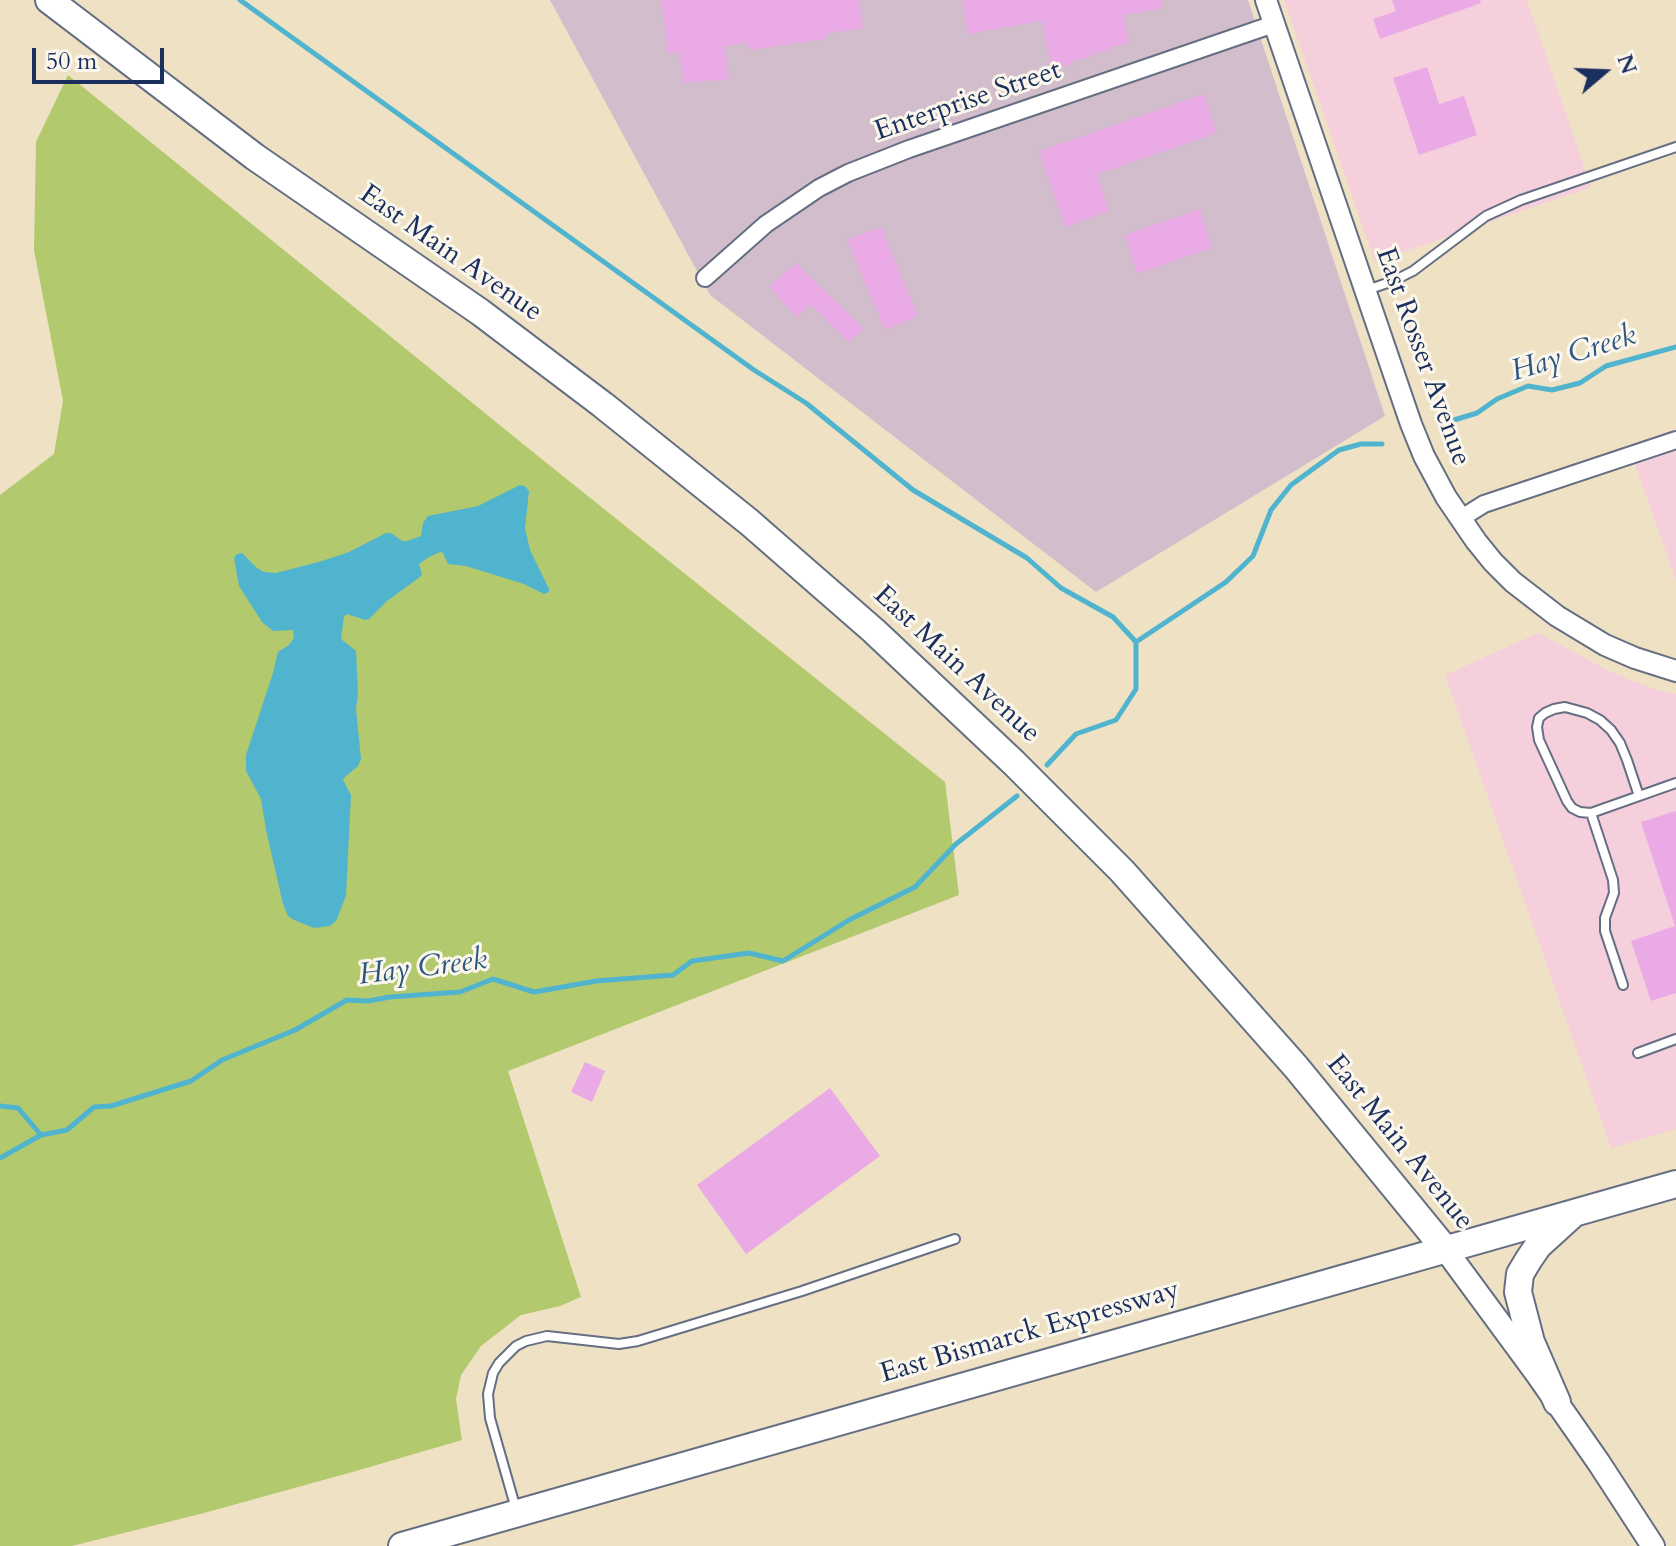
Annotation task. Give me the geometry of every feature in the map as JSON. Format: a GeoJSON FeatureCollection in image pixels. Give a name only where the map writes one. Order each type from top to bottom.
{"type":"FeatureCollection","features":[{"type":"Feature","properties":{"kind":"main road","name":"East Main Avenue"},"geometry":{"type":"LineString","coordinates":[[49,0],[255,157],[480,312],[603,405],[749,522],[874,631],[1014,763],[1122,871],[1296,1067],[1445,1249],[1557,1402],[1653,1546]]}},
{"type":"Feature","properties":{"kind":"main road","name":"East Bismarck Expressway"},"geometry":{"type":"LineString","coordinates":[[402,1546],[1676,1184]]}},
{"type":"Feature","properties":{"kind":"main road"},"geometry":{"type":"LineString","coordinates":[[1557,1402],[1531,1342],[1518,1292],[1520,1274],[1538,1246],[1575,1212]]}},
{"type":"Feature","properties":{"kind":"street","name":"East Rosser Avenue"},"geometry":{"type":"LineString","coordinates":[[1266,0],[1411,424],[1446,497],[1493,562],[1557,616],[1605,645],[1676,671]]}},
{"type":"Feature","properties":{"kind":"street","name":"Enterprise Street"},"geometry":{"type":"LineString","coordinates":[[705,278],[766,224],[848,173],[909,149],[1274,24]]}},
{"type":"Feature","properties":{"kind":"street"},"geometry":{"type":"LineString","coordinates":[[1460,519],[1484,504],[1676,440]]}},
{"type":"Feature","properties":{"kind":"lane"},"geometry":{"type":"LineString","coordinates":[[1366,291],[1413,271],[1486,216],[1521,200],[1676,147]]}},
{"type":"Feature","properties":{"kind":"lane"},"geometry":{"type":"LineString","coordinates":[[1639,796],[1620,743],[1611,730],[1587,713],[1565,707],[1554,709],[1539,718],[1539,740],[1567,801],[1580,812],[1591,813],[1676,783]]}},
{"type":"Feature","properties":{"kind":"lane"},"geometry":{"type":"LineString","coordinates":[[1591,813],[1613,880],[1614,893],[1605,918],[1605,931],[1623,985]]}},
{"type":"Feature","properties":{"kind":"lane"},"geometry":{"type":"LineString","coordinates":[[1638,1053],[1676,1039]]}},
{"type":"Feature","properties":{"kind":"lane"},"geometry":{"type":"LineString","coordinates":[[517,1513],[490,1418],[488,1394],[493,1373],[516,1346],[547,1336],[619,1344],[638,1341],[802,1291],[955,1239]]}},
{"type":"Feature","properties":{"kind":"shaded area"},"geometry":{"type":"Polygon","coordinates":[[[550,0],[1248,0],[1385,416],[1096,592],[710,295],[550,0]]]}},
{"type":"Feature","properties":{"kind":"shaded area"},"geometry":{"type":"Polygon","coordinates":[[[1284,0],[1527,0],[1591,187],[1375,262],[1284,0]]]}},
{"type":"Feature","properties":{"kind":"shaded area"},"geometry":{"type":"Polygon","coordinates":[[[1676,429],[1676,580],[1628,445],[1676,429]]]}},
{"type":"Feature","properties":{"kind":"shaded area"},"geometry":{"type":"Polygon","coordinates":[[[1538,633],[1613,673],[1676,694],[1676,1129],[1611,1148],[1445,675],[1538,633]]]}},
{"type":"Feature","properties":{"kind":"green space"},"geometry":{"type":"Polygon","coordinates":[[[68,75],[945,782],[959,895],[508,1071],[581,1297],[560,1306],[521,1315],[481,1346],[461,1375],[456,1399],[462,1440],[204,1513],[72,1546],[0,1546],[0,495],[54,454],[63,401],[34,250],[36,142],[68,75]]]}},
{"type":"Feature","properties":{"kind":"water"},"geometry":{"type":"Polygon","coordinates":[[[520,485],[529,491],[525,528],[530,550],[549,592],[544,594],[524,584],[466,566],[448,564],[440,552],[419,564],[420,577],[387,601],[369,619],[347,614],[344,617],[341,639],[356,651],[356,709],[361,759],[343,780],[351,795],[346,896],[336,921],[330,926],[314,928],[294,920],[288,916],[283,904],[261,799],[246,771],[246,755],[278,652],[294,638],[293,630],[273,631],[262,622],[239,586],[234,558],[242,553],[257,568],[276,573],[349,552],[386,533],[407,541],[421,536],[423,523],[428,516],[478,506],[520,485]]]}},
{"type":"Feature","properties":{"kind":"building"},"geometry":{"type":"Polygon","coordinates":[[[661,0],[859,0],[863,28],[825,34],[826,39],[749,50],[748,43],[725,46],[729,79],[684,83],[679,52],[668,54],[661,0]]]}},
{"type":"Feature","properties":{"kind":"building"},"geometry":{"type":"Polygon","coordinates":[[[962,0],[1161,0],[1162,8],[1124,15],[1129,44],[1110,47],[1111,50],[1091,54],[1092,57],[1072,61],[1073,64],[1051,68],[1042,21],[968,34],[962,0]]]}},
{"type":"Feature","properties":{"kind":"building"},"geometry":{"type":"Polygon","coordinates":[[[1392,0],[1480,0],[1481,3],[1380,39],[1373,19],[1396,11],[1392,0]]]}},
{"type":"Feature","properties":{"kind":"building"},"geometry":{"type":"Polygon","coordinates":[[[1427,67],[1439,104],[1464,96],[1477,135],[1419,155],[1393,78],[1427,67]]]}},
{"type":"Feature","properties":{"kind":"building"},"geometry":{"type":"Polygon","coordinates":[[[1204,94],[1217,133],[1097,174],[1109,211],[1065,227],[1039,151],[1204,94]]]}},
{"type":"Feature","properties":{"kind":"building"},"geometry":{"type":"Polygon","coordinates":[[[1200,209],[1212,248],[1137,274],[1125,235],[1200,209]]]}},
{"type":"Feature","properties":{"kind":"building"},"geometry":{"type":"Polygon","coordinates":[[[881,227],[918,316],[885,330],[847,240],[881,227]]]}},
{"type":"Feature","properties":{"kind":"building"},"geometry":{"type":"Polygon","coordinates":[[[796,263],[864,329],[849,342],[811,305],[797,317],[769,287],[796,263]]]}},
{"type":"Feature","properties":{"kind":"building"},"geometry":{"type":"Polygon","coordinates":[[[1676,811],[1676,993],[1651,1001],[1631,941],[1675,926],[1641,822],[1676,811]]]}},
{"type":"Feature","properties":{"kind":"building"},"geometry":{"type":"Polygon","coordinates":[[[585,1062],[605,1071],[592,1102],[571,1092],[585,1062]]]}},
{"type":"Feature","properties":{"kind":"building"},"geometry":{"type":"Polygon","coordinates":[[[830,1088],[880,1156],[746,1254],[697,1185],[830,1088]]]}},
{"type":"Feature","properties":{"kind":"waterway"},"geometry":{"type":"LineString","coordinates":[[240,0],[754,370],[806,403],[913,490],[1027,558],[1061,588],[1113,617],[1136,642]]}},
{"type":"Feature","properties":{"kind":"waterway","name":"Hay Creek"},"geometry":{"type":"LineString","coordinates":[[1441,424],[1477,413],[1497,399],[1528,386],[1552,390],[1580,383],[1606,366],[1676,347]]}},
{"type":"Feature","properties":{"kind":"waterway","name":"Hay Creek"},"geometry":{"type":"LineString","coordinates":[[1047,765],[1076,734],[1116,720],[1136,689],[1136,642],[1226,582],[1253,556],[1271,510],[1291,485],[1339,450],[1361,444],[1382,444]]}},
{"type":"Feature","properties":{"kind":"waterway","name":"Hay Creek"},"geometry":{"type":"LineString","coordinates":[[0,1158],[41,1135],[67,1130],[94,1107],[111,1106],[191,1081],[222,1060],[295,1030],[347,1000],[368,1001],[460,992],[493,979],[534,992],[596,981],[673,975],[692,961],[749,953],[783,961],[849,920],[915,887],[956,844],[1017,796]]}},
{"type":"Feature","properties":{"kind":"waterway"},"geometry":{"type":"LineString","coordinates":[[0,1106],[18,1108],[41,1135]]}}]}
